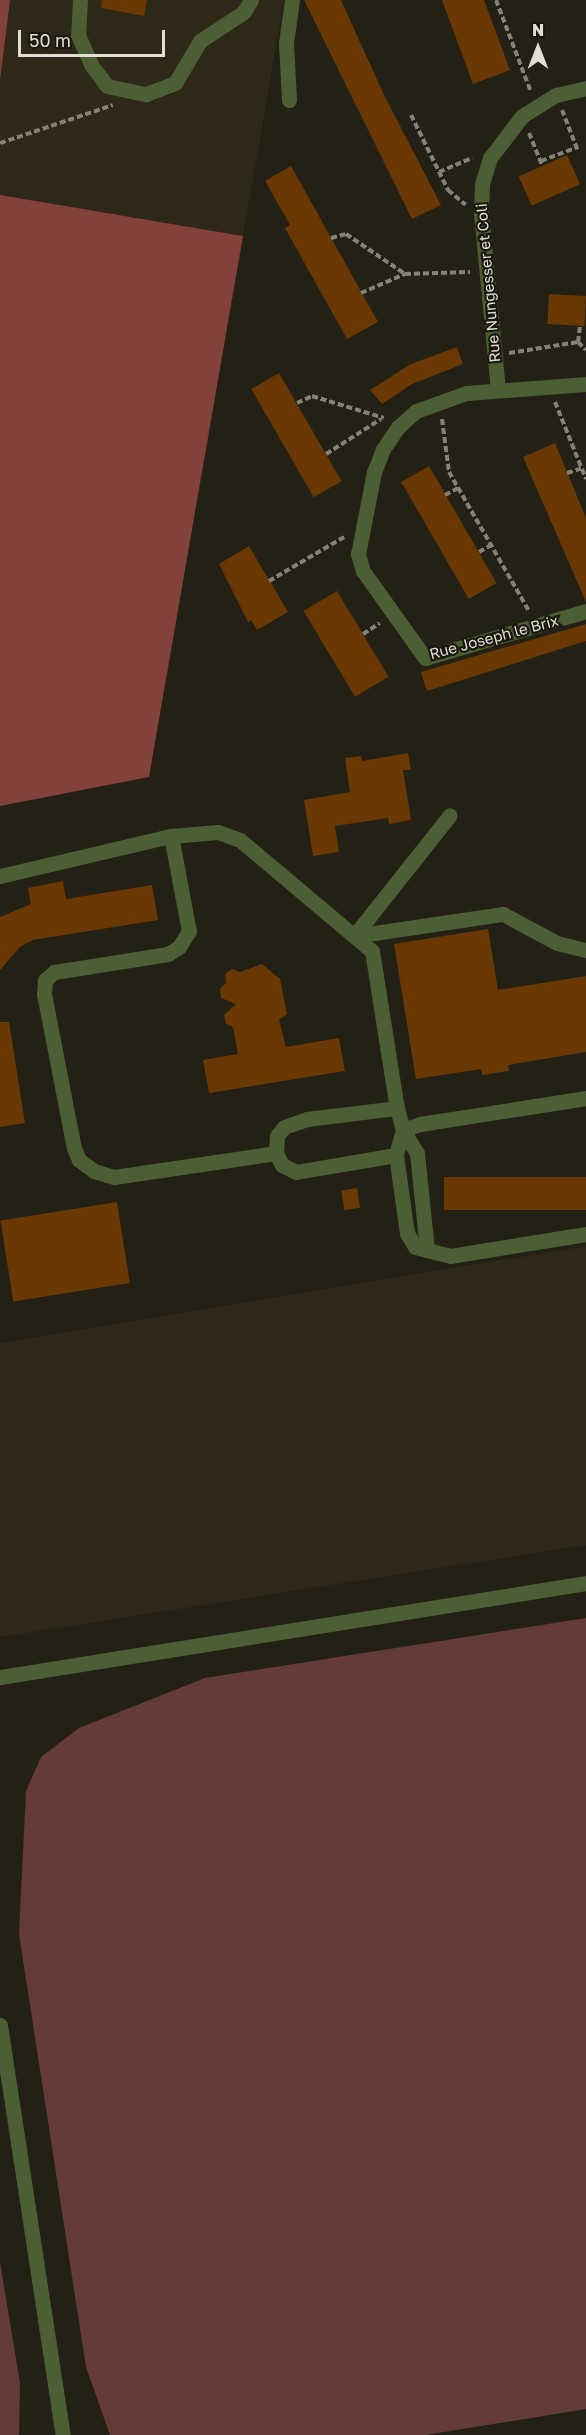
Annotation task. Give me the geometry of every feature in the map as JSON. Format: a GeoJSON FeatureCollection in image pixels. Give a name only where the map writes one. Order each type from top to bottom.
{"type":"FeatureCollection","features":[{"type":"Feature","properties":{"kind":"street"},"geometry":{"type":"LineString","coordinates":[[80,0],[78,34],[92,66],[107,86],[146,94],[175,83],[200,41],[244,12],[251,0]]}},
{"type":"Feature","properties":{"kind":"street"},"geometry":{"type":"LineString","coordinates":[[289,100],[286,43],[292,0]]}},
{"type":"Feature","properties":{"kind":"street","name":"Rue Nungesser et Coli"},"geometry":{"type":"LineString","coordinates":[[498,390],[481,212],[482,184],[490,158],[522,116],[556,95],[586,88]]}},
{"type":"Feature","properties":{"kind":"street","name":"Rue Joseph le Brix"},"geometry":{"type":"LineString","coordinates":[[586,384],[498,390],[440,400],[416,411],[398,427],[374,472],[358,554],[363,571],[425,658],[586,611]]}},
{"type":"Feature","properties":{"kind":"street"},"geometry":{"type":"LineString","coordinates":[[354,936],[450,815]]}},
{"type":"Feature","properties":{"kind":"street"},"geometry":{"type":"LineString","coordinates":[[0,876],[171,836],[218,832],[240,840],[372,951],[397,1108],[403,1130],[417,1153],[429,1237],[427,1250]]}},
{"type":"Feature","properties":{"kind":"street"},"geometry":{"type":"LineString","coordinates":[[171,836],[189,931],[179,947],[168,954],[54,972],[45,980],[44,994],[74,1148],[79,1160],[94,1171],[114,1178],[276,1153]]}},
{"type":"Feature","properties":{"kind":"street"},"geometry":{"type":"LineString","coordinates":[[354,936],[503,914],[557,943],[586,950]]}},
{"type":"Feature","properties":{"kind":"street"},"geometry":{"type":"LineString","coordinates":[[403,1130],[420,1124],[586,1098]]}},
{"type":"Feature","properties":{"kind":"street"},"geometry":{"type":"LineString","coordinates":[[396,1155],[296,1172],[282,1165],[276,1153],[278,1136],[284,1126],[307,1119],[397,1108]]}},
{"type":"Feature","properties":{"kind":"street"},"geometry":{"type":"LineString","coordinates":[[403,1130],[396,1155],[407,1233],[415,1247],[450,1256],[586,1234]]}},
{"type":"Feature","properties":{"kind":"street"},"geometry":{"type":"LineString","coordinates":[[0,1677],[586,1583]]}},
{"type":"Feature","properties":{"kind":"street"},"geometry":{"type":"LineString","coordinates":[[0,2025],[63,2435]]}},
{"type":"Feature","properties":{"kind":"path"},"geometry":{"type":"LineString","coordinates":[[496,0],[537,105]]}},
{"type":"Feature","properties":{"kind":"path"},"geometry":{"type":"LineString","coordinates":[[0,143],[146,94]]}},
{"type":"Feature","properties":{"kind":"path"},"geometry":{"type":"LineString","coordinates":[[522,116],[542,163],[578,149],[556,95]]}},
{"type":"Feature","properties":{"kind":"path"},"geometry":{"type":"LineString","coordinates":[[411,116],[454,197],[481,212]]}},
{"type":"Feature","properties":{"kind":"path"},"geometry":{"type":"LineString","coordinates":[[439,172],[477,155],[490,158]]}},
{"type":"Feature","properties":{"kind":"path"},"geometry":{"type":"LineString","coordinates":[[331,238],[346,234],[405,274]]}},
{"type":"Feature","properties":{"kind":"path"},"geometry":{"type":"LineString","coordinates":[[361,293],[405,274],[486,271]]}},
{"type":"Feature","properties":{"kind":"path"},"geometry":{"type":"LineString","coordinates":[[578,342],[580,326]]}},
{"type":"Feature","properties":{"kind":"path"},"geometry":{"type":"LineString","coordinates":[[494,356],[578,342]]}},
{"type":"Feature","properties":{"kind":"path"},"geometry":{"type":"LineString","coordinates":[[578,342],[586,350]]}},
{"type":"Feature","properties":{"kind":"path"},"geometry":{"type":"LineString","coordinates":[[549,387],[586,479]]}},
{"type":"Feature","properties":{"kind":"path"},"geometry":{"type":"LineString","coordinates":[[297,403],[312,396],[383,418],[398,427]]}},
{"type":"Feature","properties":{"kind":"path"},"geometry":{"type":"LineString","coordinates":[[440,400],[449,472],[538,625]]}},
{"type":"Feature","properties":{"kind":"path"},"geometry":{"type":"LineString","coordinates":[[326,454],[383,418]]}},
{"type":"Feature","properties":{"kind":"path"},"geometry":{"type":"LineString","coordinates":[[567,473],[582,468]]}},
{"type":"Feature","properties":{"kind":"path"},"geometry":{"type":"LineString","coordinates":[[446,495],[458,488]]}},
{"type":"Feature","properties":{"kind":"path"},"geometry":{"type":"LineString","coordinates":[[269,580],[342,536],[360,536]]}},
{"type":"Feature","properties":{"kind":"path"},"geometry":{"type":"LineString","coordinates":[[479,552],[491,545]]}},
{"type":"Feature","properties":{"kind":"shaded area"},"geometry":{"type":"Polygon","coordinates":[[[0,0],[10,0],[0,81],[0,0]]]}},
{"type":"Feature","properties":{"kind":"shaded area"},"geometry":{"type":"Polygon","coordinates":[[[10,0],[284,0],[243,236],[0,195],[0,81],[10,0]]]}},
{"type":"Feature","properties":{"kind":"shaded area"},"geometry":{"type":"Polygon","coordinates":[[[0,195],[243,236],[149,777],[0,806],[0,195]]]}},
{"type":"Feature","properties":{"kind":"shaded area"},"geometry":{"type":"Polygon","coordinates":[[[586,1246],[586,1545],[0,1637],[0,1343],[586,1246]]]}},
{"type":"Feature","properties":{"kind":"shaded area"},"geometry":{"type":"Polygon","coordinates":[[[586,1618],[586,2409],[426,2435],[110,2435],[86,2367],[19,1934],[26,1791],[41,1757],[79,1728],[205,1678],[586,1618]]]}},
{"type":"Feature","properties":{"kind":"shaded area"},"geometry":{"type":"Polygon","coordinates":[[[0,2262],[20,2383],[19,2435],[0,2435],[0,2262]]]}},
{"type":"Feature","properties":{"kind":"building"},"geometry":{"type":"Polygon","coordinates":[[[102,0],[147,0],[144,16],[101,8],[102,0]]]}},
{"type":"Feature","properties":{"kind":"building"},"geometry":{"type":"Polygon","coordinates":[[[304,0],[341,0],[384,95],[441,205],[412,219],[304,0]]]}},
{"type":"Feature","properties":{"kind":"building"},"geometry":{"type":"Polygon","coordinates":[[[442,0],[484,0],[510,70],[473,84],[442,0]]]}},
{"type":"Feature","properties":{"kind":"building"},"geometry":{"type":"Polygon","coordinates":[[[567,155],[580,184],[532,206],[519,177],[567,155]]]}},
{"type":"Feature","properties":{"kind":"building"},"geometry":{"type":"Polygon","coordinates":[[[291,166],[378,322],[347,339],[285,228],[290,225],[265,181],[291,166]]]}},
{"type":"Feature","properties":{"kind":"building"},"geometry":{"type":"Polygon","coordinates":[[[549,294],[586,296],[584,326],[547,324],[549,294]]]}},
{"type":"Feature","properties":{"kind":"building"},"geometry":{"type":"Polygon","coordinates":[[[457,347],[463,364],[412,384],[382,404],[370,390],[411,364],[457,347]]]}},
{"type":"Feature","properties":{"kind":"building"},"geometry":{"type":"Polygon","coordinates":[[[279,373],[342,481],[314,497],[251,389],[279,373]]]}},
{"type":"Feature","properties":{"kind":"building"},"geometry":{"type":"Polygon","coordinates":[[[555,443],[586,518],[586,602],[523,457],[555,443]]]}},
{"type":"Feature","properties":{"kind":"building"},"geometry":{"type":"Polygon","coordinates":[[[429,466],[496,583],[469,599],[401,482],[429,466]]]}},
{"type":"Feature","properties":{"kind":"building"},"geometry":{"type":"Polygon","coordinates":[[[249,546],[288,612],[257,630],[251,620],[248,622],[219,564],[249,546]]]}},
{"type":"Feature","properties":{"kind":"building"},"geometry":{"type":"Polygon","coordinates":[[[337,591],[389,677],[355,697],[304,611],[337,591]]]}},
{"type":"Feature","properties":{"kind":"building"},"geometry":{"type":"Polygon","coordinates":[[[586,624],[586,641],[427,691],[421,672],[586,624]]]}},
{"type":"Feature","properties":{"kind":"building"},"geometry":{"type":"Polygon","coordinates":[[[408,753],[411,770],[403,770],[411,820],[389,824],[388,818],[335,826],[339,852],[313,856],[304,800],[350,792],[345,758],[361,756],[362,761],[408,753]]]}},
{"type":"Feature","properties":{"kind":"building"},"geometry":{"type":"Polygon","coordinates":[[[63,881],[66,899],[152,885],[158,920],[33,940],[20,947],[0,970],[0,917],[31,904],[28,888],[63,881]]]}},
{"type":"Feature","properties":{"kind":"building"},"geometry":{"type":"Polygon","coordinates":[[[488,929],[498,990],[586,976],[586,1052],[508,1065],[509,1071],[482,1075],[481,1069],[416,1079],[394,944],[488,929]]]}},
{"type":"Feature","properties":{"kind":"building"},"geometry":{"type":"Polygon","coordinates":[[[262,964],[280,979],[287,1014],[279,1020],[286,1047],[339,1038],[345,1071],[209,1093],[203,1060],[238,1054],[233,1027],[226,1024],[224,1015],[236,1004],[221,998],[220,989],[226,983],[225,974],[232,969],[240,972],[262,964]]]}},
{"type":"Feature","properties":{"kind":"building"},"geometry":{"type":"Polygon","coordinates":[[[0,1022],[9,1022],[25,1123],[0,1127],[0,1022]]]}},
{"type":"Feature","properties":{"kind":"building"},"geometry":{"type":"Polygon","coordinates":[[[444,1177],[586,1177],[586,1210],[444,1210],[444,1177]]]}},
{"type":"Feature","properties":{"kind":"building"},"geometry":{"type":"Polygon","coordinates":[[[357,1188],[360,1208],[344,1210],[341,1191],[357,1188]]]}},
{"type":"Feature","properties":{"kind":"building"},"geometry":{"type":"Polygon","coordinates":[[[117,1202],[130,1283],[13,1301],[0,1220],[117,1202]]]}}]}
